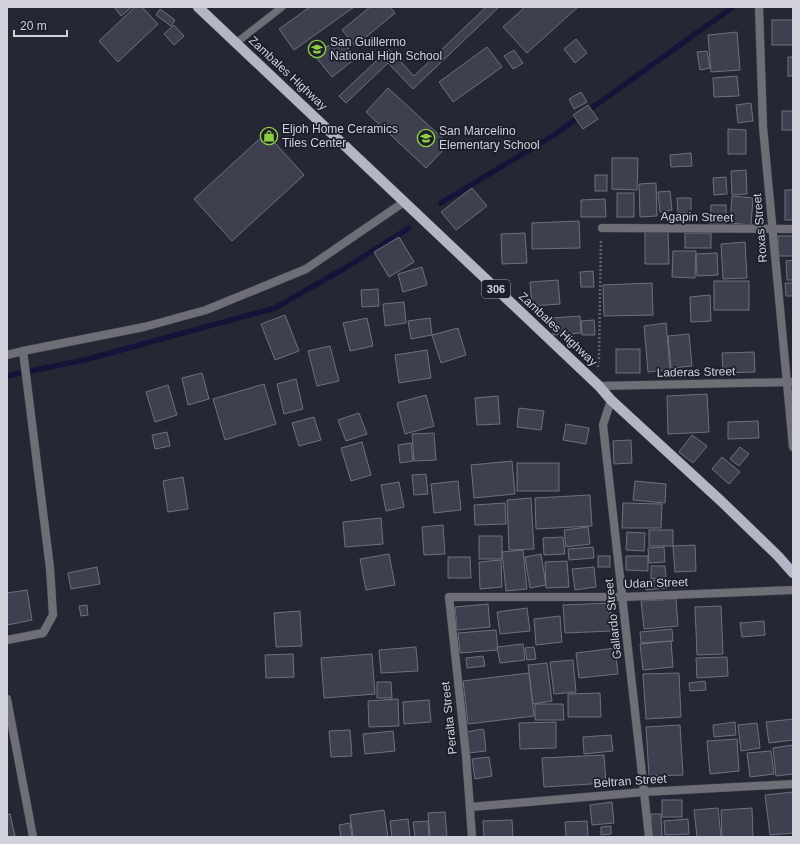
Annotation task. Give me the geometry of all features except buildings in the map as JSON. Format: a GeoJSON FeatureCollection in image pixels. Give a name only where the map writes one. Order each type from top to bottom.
{"type":"FeatureCollection","features":[{"type":"Feature","properties":{"kind":"main road","name":"Zambales Highway"},"geometry":{"type":"LineString","coordinates":[[198,7],[597,385],[611,400],[721,501],[778,556],[793,573]]}},
{"type":"Feature","properties":{"kind":"street","name":"Roxas Street"},"geometry":{"type":"LineString","coordinates":[[759,7],[763,126],[790,382],[793,447]]}},
{"type":"Feature","properties":{"kind":"street"},"geometry":{"type":"LineString","coordinates":[[7,355],[144,327],[206,310],[306,269],[404,202]]}},
{"type":"Feature","properties":{"kind":"street","name":"Agapin Street"},"geometry":{"type":"LineString","coordinates":[[602,228],[793,229]]}},
{"type":"Feature","properties":{"kind":"street"},"geometry":{"type":"LineString","coordinates":[[7,640],[43,633],[53,615],[50,568],[23,351]]}},
{"type":"Feature","properties":{"kind":"street","name":"Laderas Street"},"geometry":{"type":"LineString","coordinates":[[597,385],[790,382]]}},
{"type":"Feature","properties":{"kind":"street","name":"Gallardo Street"},"geometry":{"type":"LineString","coordinates":[[611,400],[603,425],[648,837]]}},
{"type":"Feature","properties":{"kind":"street","name":"Udan Street"},"geometry":{"type":"LineString","coordinates":[[449,597],[622,597],[793,590]]}},
{"type":"Feature","properties":{"kind":"street","name":"Peralta Street"},"geometry":{"type":"LineString","coordinates":[[449,597],[466,755],[472,837]]}},
{"type":"Feature","properties":{"kind":"street"},"geometry":{"type":"LineString","coordinates":[[7,699],[33,837]]}},
{"type":"Feature","properties":{"kind":"street","name":"Beltran Street"},"geometry":{"type":"LineString","coordinates":[[470,807],[644,792],[793,784]]}},
{"type":"Feature","properties":{"kind":"lane"},"geometry":{"type":"LineString","coordinates":[[236,43],[282,7]]}},
{"type":"Feature","properties":{"kind":"path"},"geometry":{"type":"LineString","coordinates":[[597,385],[602,228]]}},
{"type":"Feature","properties":{"kind":"waterway"},"geometry":{"type":"LineString","coordinates":[[441,203],[554,135],[733,7]]}},
{"type":"Feature","properties":{"kind":"waterway"},"geometry":{"type":"LineString","coordinates":[[7,376],[88,359],[275,308],[345,268],[409,228]]}},
{"type":"Feature","properties":{"kind":"place","name":"San Guillermo National High School"},"geometry":{"type":"Point","coordinates":[317,49]}},
{"type":"Feature","properties":{"kind":"place","name":"Eljoh Home Ceramics Tiles Center"},"geometry":{"type":"Point","coordinates":[269,136]}},
{"type":"Feature","properties":{"kind":"place","name":"San Marcelino Elementary School"},"geometry":{"type":"Point","coordinates":[426,138]}}]}
